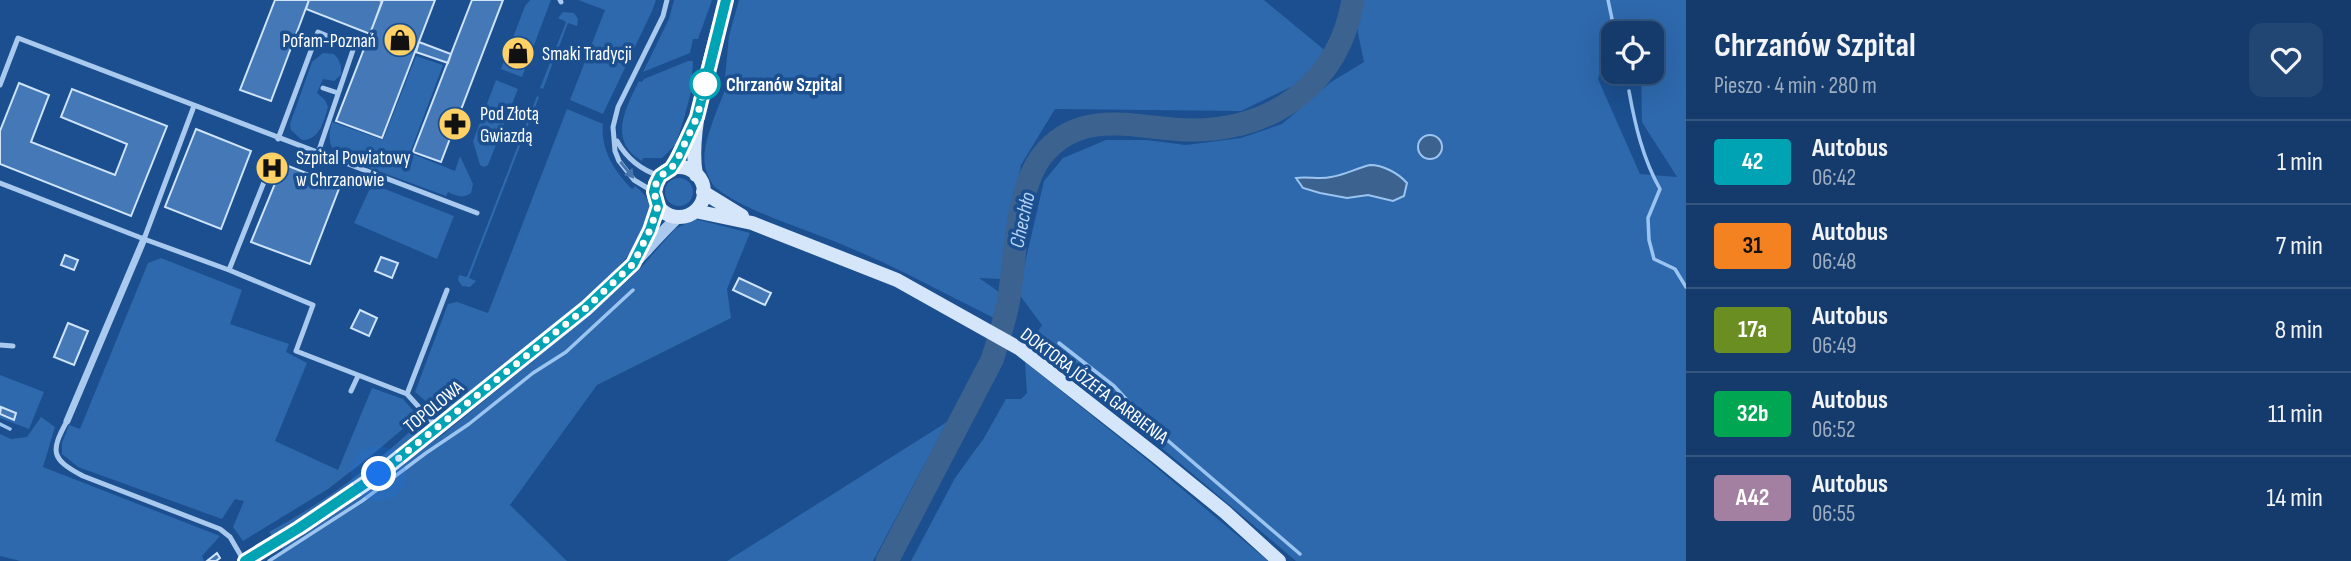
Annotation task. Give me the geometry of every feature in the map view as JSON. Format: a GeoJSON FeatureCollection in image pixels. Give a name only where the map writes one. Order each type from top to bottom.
{"type":"FeatureCollection","features":[{"type":"Feature","properties":{"kind":"main road"},"geometry":{"type":"LineString","coordinates":[[697,117],[666,173],[656,199],[667,214],[678,217],[695,211],[703,199],[704,192],[694,164],[697,117],[726,0]]}},
{"type":"Feature","properties":{"kind":"main road"},"geometry":{"type":"LineString","coordinates":[[666,173],[680,168],[696,175]]}},
{"type":"Feature","properties":{"kind":"main road","name":"DOKTORA JÓZEFA GARBIENIA"},"geometry":{"type":"LineString","coordinates":[[704,192],[752,223]]}},
{"type":"Feature","properties":{"kind":"main road","name":"DOKTORA JÓZEFA GARBIENIA"},"geometry":{"type":"LineString","coordinates":[[695,211],[752,223],[897,280],[1020,349],[1205,496],[1279,561]]}},
{"type":"Feature","properties":{"kind":"street","name":"TOPOLOWA"},"geometry":{"type":"LineString","coordinates":[[633,264],[650,230],[656,199]]}},
{"type":"Feature","properties":{"kind":"street","name":"TOPOLOWA"},"geometry":{"type":"LineString","coordinates":[[244,561],[379,474],[438,428],[586,308],[678,217]]}},
{"type":"Feature","properties":{"kind":"street"},"geometry":{"type":"LineString","coordinates":[[67,421],[144,239]]}},
{"type":"Feature","properties":{"kind":"lane"},"geometry":{"type":"LineString","coordinates":[[656,199],[625,170],[615,151],[613,127],[618,107],[663,16],[667,0]]}},
{"type":"Feature","properties":{"kind":"lane"},"geometry":{"type":"LineString","coordinates":[[278,139],[317,32],[354,47],[318,153]]}},
{"type":"Feature","properties":{"kind":"lane"},"geometry":{"type":"LineString","coordinates":[[0,85],[18,38],[477,213]]}},
{"type":"Feature","properties":{"kind":"lane"},"geometry":{"type":"LineString","coordinates":[[323,88],[338,93]]}},
{"type":"Feature","properties":{"kind":"lane"},"geometry":{"type":"LineString","coordinates":[[144,239],[194,106]]}},
{"type":"Feature","properties":{"kind":"lane"},"geometry":{"type":"LineString","coordinates":[[615,139],[632,161],[642,168],[666,173]]}},
{"type":"Feature","properties":{"kind":"lane"},"geometry":{"type":"LineString","coordinates":[[229,270],[266,177]]}},
{"type":"Feature","properties":{"kind":"lane"},"geometry":{"type":"LineString","coordinates":[[0,183],[229,270],[313,305],[296,351],[407,394],[438,428]]}},
{"type":"Feature","properties":{"kind":"lane"},"geometry":{"type":"LineString","coordinates":[[407,394],[447,290]]}},
{"type":"Feature","properties":{"kind":"lane"},"geometry":{"type":"LineString","coordinates":[[0,345],[13,346]]}},
{"type":"Feature","properties":{"kind":"lane"},"geometry":{"type":"LineString","coordinates":[[351,391],[358,376]]}},
{"type":"Feature","properties":{"kind":"lane"},"geometry":{"type":"LineString","coordinates":[[67,421],[57,441],[55,452],[58,460],[66,467],[220,529],[230,537],[244,561]]}},
{"type":"Feature","properties":{"kind":"shaded area"},"geometry":{"type":"Polygon","coordinates":[[[530,0],[551,0],[522,77],[501,69],[525,6],[530,0]]]}},
{"type":"Feature","properties":{"kind":"shaded area"},"geometry":{"type":"Polygon","coordinates":[[[578,0],[656,0],[603,114],[570,100],[605,10],[578,0]]]}},
{"type":"Feature","properties":{"kind":"shaded area"},"geometry":{"type":"Polygon","coordinates":[[[674,0],[712,0],[698,39],[693,39],[690,53],[643,72],[669,19],[674,0]]]}},
{"type":"Feature","properties":{"kind":"shaded area"},"geometry":{"type":"Polygon","coordinates":[[[739,0],[1264,0],[1328,53],[1311,77],[1241,111],[1055,109],[1021,165],[1000,279],[979,278],[1002,294],[996,319],[867,255],[744,205],[715,187],[706,170],[705,149],[729,78],[725,77],[729,36],[739,0]]]}},
{"type":"Feature","properties":{"kind":"shaded area"},"geometry":{"type":"Polygon","coordinates":[[[1358,0],[1686,0],[1686,561],[1296,561],[1087,385],[1031,343],[1042,325],[1018,293],[1044,181],[1063,158],[1106,140],[1146,140],[1186,145],[1241,138],[1282,124],[1331,82],[1364,62],[1358,33],[1358,0]],[[1601,21],[1601,70],[1598,79],[1640,174],[1677,177],[1642,122],[1641,84],[1664,84],[1664,21],[1601,21]]]}},
{"type":"Feature","properties":{"kind":"shaded area"},"geometry":{"type":"Polygon","coordinates":[[[563,12],[574,13],[578,19],[577,26],[568,23],[543,89],[540,88],[566,22],[558,18],[563,12]]]}},
{"type":"Feature","properties":{"kind":"shaded area"},"geometry":{"type":"Polygon","coordinates":[[[323,53],[334,54],[341,66],[341,75],[334,81],[323,79],[317,93],[328,107],[325,118],[313,137],[302,140],[291,130],[290,124],[312,62],[323,53]]]}},
{"type":"Feature","properties":{"kind":"shaded area"},"geometry":{"type":"Polygon","coordinates":[[[416,56],[443,65],[410,153],[455,171],[460,156],[473,184],[471,193],[465,196],[448,192],[446,196],[340,157],[331,145],[332,122],[383,140],[416,56]]]}},
{"type":"Feature","properties":{"kind":"shaded area"},"geometry":{"type":"Polygon","coordinates":[[[693,61],[691,92],[676,144],[662,158],[643,158],[642,161],[631,153],[622,134],[622,123],[629,102],[639,81],[693,61]]]}},
{"type":"Feature","properties":{"kind":"shaded area"},"geometry":{"type":"Polygon","coordinates":[[[496,80],[518,89],[488,165],[484,167],[480,165],[473,141],[496,80]]]}},
{"type":"Feature","properties":{"kind":"shaded area"},"geometry":{"type":"Polygon","coordinates":[[[537,96],[539,97],[469,278],[476,281],[470,287],[462,286],[458,280],[459,275],[467,277],[537,96]]]}},
{"type":"Feature","properties":{"kind":"shaded area"},"geometry":{"type":"Polygon","coordinates":[[[567,109],[603,124],[606,151],[615,168],[632,189],[635,186],[649,201],[650,213],[644,230],[622,263],[590,295],[450,408],[435,407],[415,392],[448,304],[457,302],[488,313],[567,109]]]}},
{"type":"Feature","properties":{"kind":"shaded area"},"geometry":{"type":"Polygon","coordinates":[[[1430,135],[1441,142],[1442,147],[1435,158],[1430,159],[1419,152],[1418,147],[1425,136],[1430,135]]]}},
{"type":"Feature","properties":{"kind":"shaded area"},"geometry":{"type":"Polygon","coordinates":[[[1370,165],[1385,168],[1403,179],[1407,183],[1404,196],[1393,201],[1368,195],[1347,198],[1303,188],[1296,178],[1327,178],[1370,165]]]}},
{"type":"Feature","properties":{"kind":"shaded area"},"geometry":{"type":"Polygon","coordinates":[[[679,178],[689,182],[693,192],[689,202],[679,206],[669,202],[665,192],[669,182],[679,178]]]}},
{"type":"Feature","properties":{"kind":"shaded area"},"geometry":{"type":"Polygon","coordinates":[[[372,184],[454,216],[437,259],[354,223],[372,184]]]}},
{"type":"Feature","properties":{"kind":"shaded area"},"geometry":{"type":"Polygon","coordinates":[[[695,219],[750,233],[727,289],[731,318],[597,385],[510,505],[567,561],[270,561],[284,553],[281,547],[303,536],[442,435],[592,313],[638,271],[675,229],[695,219]]]}},
{"type":"Feature","properties":{"kind":"shaded area"},"geometry":{"type":"Polygon","coordinates":[[[161,258],[242,290],[230,324],[289,344],[286,352],[307,363],[275,441],[338,470],[372,388],[403,399],[418,416],[328,489],[243,541],[233,527],[244,501],[235,499],[222,519],[78,467],[62,454],[62,443],[69,425],[80,429],[148,263],[161,258]]]}},
{"type":"Feature","properties":{"kind":"shaded area"},"geometry":{"type":"Polygon","coordinates":[[[1025,362],[1268,561],[911,561],[955,478],[984,438],[1006,399],[1021,399],[1027,393],[1025,362]]]}},
{"type":"Feature","properties":{"kind":"shaded area"},"geometry":{"type":"Polygon","coordinates":[[[0,375],[44,392],[29,429],[0,418],[0,375]]]}},
{"type":"Feature","properties":{"kind":"shaded area"},"geometry":{"type":"Polygon","coordinates":[[[41,417],[55,427],[43,467],[220,536],[202,556],[204,561],[20,561],[0,556],[0,434],[11,439],[27,437],[41,417]]]}},
{"type":"Feature","properties":{"kind":"shaded area"},"geometry":{"type":"Polygon","coordinates":[[[421,421],[416,437],[376,469],[273,537],[269,532],[349,482],[421,421]]]}},
{"type":"Feature","properties":{"kind":"shaded area"},"geometry":{"type":"Polygon","coordinates":[[[947,422],[873,561],[727,561],[947,422]]]}},
{"type":"Feature","properties":{"kind":"building"},"geometry":{"type":"Polygon","coordinates":[[[275,0],[309,0],[271,101],[240,90],[275,0]]]}},
{"type":"Feature","properties":{"kind":"building"},"geometry":{"type":"Polygon","coordinates":[[[309,0],[382,1],[370,34],[306,9],[309,0]]]}},
{"type":"Feature","properties":{"kind":"building"},"geometry":{"type":"Polygon","coordinates":[[[383,0],[435,0],[382,138],[336,121],[383,0]]]}},
{"type":"Feature","properties":{"kind":"building"},"geometry":{"type":"Polygon","coordinates":[[[472,0],[503,0],[441,162],[413,152],[472,0]]]}},
{"type":"Feature","properties":{"kind":"building"},"geometry":{"type":"Polygon","coordinates":[[[419,42],[451,54],[448,63],[416,52],[419,42]]]}},
{"type":"Feature","properties":{"kind":"building","name":"Smaki Tradycji"},"geometry":{"type":"Polygon","coordinates":[[[513,47],[525,52],[522,58],[511,53],[513,47]]]}},
{"type":"Feature","properties":{"kind":"building"},"geometry":{"type":"Polygon","coordinates":[[[19,83],[49,95],[31,142],[115,175],[127,144],[61,117],[72,89],[167,126],[131,216],[0,164],[0,131],[19,83]]]}},
{"type":"Feature","properties":{"kind":"building"},"geometry":{"type":"Polygon","coordinates":[[[196,129],[251,151],[221,229],[165,207],[196,129]]]}},
{"type":"Feature","properties":{"kind":"building"},"geometry":{"type":"Polygon","coordinates":[[[283,164],[340,186],[310,264],[251,242],[283,164]]]}},
{"type":"Feature","properties":{"kind":"building"},"geometry":{"type":"Polygon","coordinates":[[[65,255],[78,260],[74,270],[61,265],[65,255]]]}},
{"type":"Feature","properties":{"kind":"building"},"geometry":{"type":"Polygon","coordinates":[[[381,257],[398,263],[392,278],[375,271],[381,257]]]}},
{"type":"Feature","properties":{"kind":"building"},"geometry":{"type":"Polygon","coordinates":[[[739,278],[771,293],[765,305],[733,290],[739,278]]]}},
{"type":"Feature","properties":{"kind":"building"},"geometry":{"type":"Polygon","coordinates":[[[360,310],[377,318],[369,336],[351,328],[360,310]]]}},
{"type":"Feature","properties":{"kind":"building"},"geometry":{"type":"Polygon","coordinates":[[[68,323],[88,331],[74,365],[54,357],[68,323]]]}},
{"type":"Feature","properties":{"kind":"building"},"geometry":{"type":"Polygon","coordinates":[[[1,407],[16,413],[14,420],[0,414],[1,407]]]}},
{"type":"Feature","properties":{"kind":"building"},"geometry":{"type":"Polygon","coordinates":[[[217,553],[220,558],[207,561],[217,553]]]}},
{"type":"Feature","properties":{"kind":"waterway","name":"Chechło"},"geometry":{"type":"LineString","coordinates":[[887,561],[992,360],[1008,304],[1022,202],[1036,165],[1046,151],[1062,137],[1096,125],[1192,130],[1222,128],[1275,111],[1298,96],[1318,78],[1345,29],[1353,0]]}},
{"type":"Feature","properties":{"kind":"waterway"},"geometry":{"type":"LineString","coordinates":[[1608,0],[1612,21]]}},
{"type":"Feature","properties":{"kind":"waterway"},"geometry":{"type":"LineString","coordinates":[[1629,91],[1640,142],[1660,189],[1648,218],[1649,240],[1654,259],[1675,269],[1686,287]]}},
{"type":"Feature","properties":{"kind":"waterway"},"geometry":{"type":"LineString","coordinates":[[269,561],[362,501],[469,424],[533,373],[566,352],[633,290]]}},
{"type":"Feature","properties":{"kind":"waterway","name":"Chechło"},"geometry":{"type":"LineString","coordinates":[[1002,300],[1015,309]]}},
{"type":"Feature","properties":{"kind":"waterway"},"geometry":{"type":"LineString","coordinates":[[1059,343],[1114,386],[1152,427],[1300,554]]}},
{"type":"Feature","properties":{"kind":"waterway"},"geometry":{"type":"LineString","coordinates":[[0,424],[10,429]]}},
{"type":"Feature","properties":{"kind":"bus line","name":"42"},"geometry":{"type":"LineString","coordinates":[[245,561],[379,474],[586,308],[633,264],[650,230],[658,206],[654,192],[656,184],[660,176],[671,169],[678,158],[697,117],[726,0]]}},
{"type":"Feature","properties":{"kind":"place","name":"Pofam-Poznań"},"geometry":{"type":"Point","coordinates":[400,40]}},
{"type":"Feature","properties":{"kind":"place","name":"Smaki Tradycji"},"geometry":{"type":"Point","coordinates":[518,53]}},
{"type":"Feature","properties":{"kind":"place","name":"Chrzanów Szpital"},"geometry":{"type":"Point","coordinates":[705,84]}},
{"type":"Feature","properties":{"kind":"place","name":"Pod Złotą Gwiazdą"},"geometry":{"type":"Point","coordinates":[455,124]}},
{"type":"Feature","properties":{"kind":"place","name":"Szpital Powiatowy w Chrzanowie"},"geometry":{"type":"Point","coordinates":[272,168]}},
{"type":"Feature","properties":{"kind":"route"},"geometry":{"type":"LineString","coordinates":[[379,474],[586,308],[633,264],[650,230],[658,206],[654,192],[656,184],[660,176],[671,169],[678,158],[697,117],[706,82],[705,84]]}}]}
